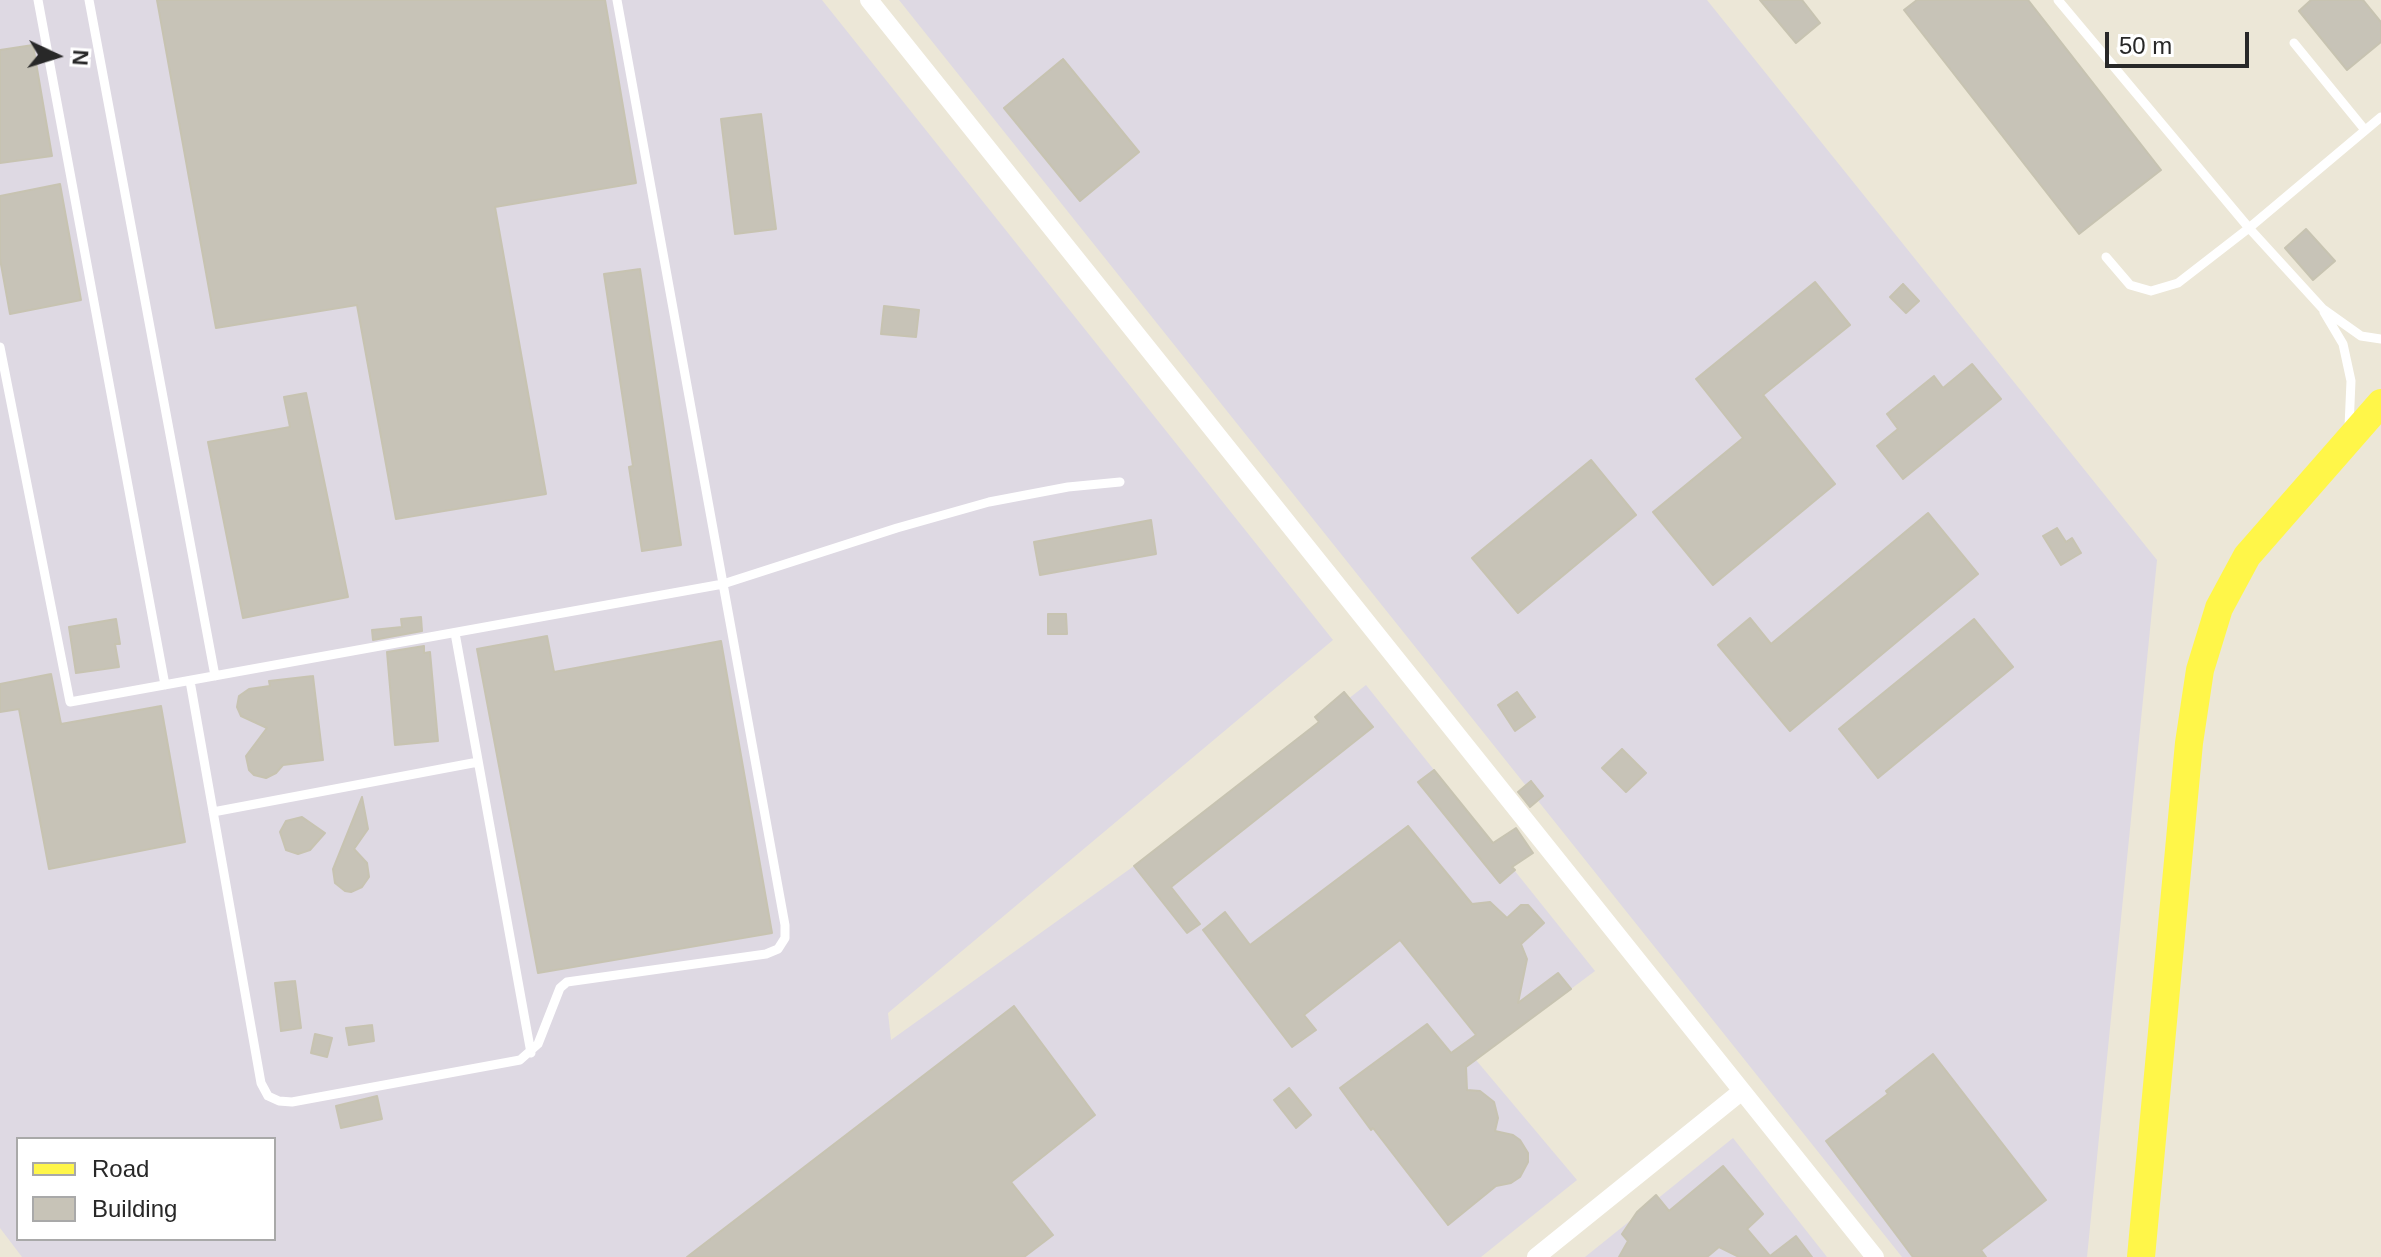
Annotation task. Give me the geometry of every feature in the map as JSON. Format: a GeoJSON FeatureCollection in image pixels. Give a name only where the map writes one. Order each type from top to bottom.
{"type":"FeatureCollection","features":[{"type":"Feature","properties":{"kind":"main road"},"geometry":{"type":"LineString","coordinates":[[2141,1257],[2187,758],[2200,670],[2219,608],[2247,556],[2381,403]]}},
{"type":"Feature","properties":{"kind":"street"},"geometry":{"type":"LineString","coordinates":[[869,0],[1875,1257]]}},
{"type":"Feature","properties":{"kind":"street"},"geometry":{"type":"LineString","coordinates":[[1536,1257],[1742,1091]]}},
{"type":"Feature","properties":{"kind":"lane"},"geometry":{"type":"LineString","coordinates":[[38,0],[165,685]]}},
{"type":"Feature","properties":{"kind":"lane"},"geometry":{"type":"LineString","coordinates":[[89,0],[215,676]]}},
{"type":"Feature","properties":{"kind":"lane"},"geometry":{"type":"LineString","coordinates":[[190,681],[261,1083],[268,1096],[279,1101],[292,1102],[520,1060],[538,1044],[560,988],[567,982],[766,954],[778,949],[785,938],[617,0]]}},
{"type":"Feature","properties":{"kind":"lane"},"geometry":{"type":"LineString","coordinates":[[2058,0],[2249,228],[2323,309],[2361,336],[2381,339]]}},
{"type":"Feature","properties":{"kind":"lane"},"geometry":{"type":"LineString","coordinates":[[2294,43],[2365,130]]}},
{"type":"Feature","properties":{"kind":"lane"},"geometry":{"type":"LineString","coordinates":[[2106,257],[2130,285],[2151,291],[2178,283],[2381,117]]}},
{"type":"Feature","properties":{"kind":"lane"},"geometry":{"type":"LineString","coordinates":[[2323,309],[2343,344],[2351,381],[2348,441]]}},
{"type":"Feature","properties":{"kind":"lane"},"geometry":{"type":"LineString","coordinates":[[0,347],[70,702],[723,584],[989,502],[1068,487],[1120,482]]}},
{"type":"Feature","properties":{"kind":"lane"},"geometry":{"type":"LineString","coordinates":[[455,633],[531,1053]]}},
{"type":"Feature","properties":{"kind":"lane"},"geometry":{"type":"LineString","coordinates":[[213,812],[478,762]]}},
{"type":"Feature","properties":{"kind":"shaded area"},"geometry":{"type":"Polygon","coordinates":[[[0,0],[822,0],[1333,640],[888,1013],[891,1040],[1134,866],[1366,685],[1595,971],[1476,1060],[1577,1180],[1481,1257],[22,1257],[0,1228],[0,0]]]}},
{"type":"Feature","properties":{"kind":"shaded area"},"geometry":{"type":"Polygon","coordinates":[[[899,0],[1707,0],[2157,560],[2087,1257],[1902,1257],[899,0]]]}},
{"type":"Feature","properties":{"kind":"shaded area"},"geometry":{"type":"Polygon","coordinates":[[[1733,1138],[1827,1257],[1585,1257],[1733,1138]]]}},
{"type":"Feature","properties":{"kind":"building"},"geometry":{"type":"Polygon","coordinates":[[[157,0],[605,0],[636,183],[495,207],[546,494],[396,519],[357,305],[216,328],[157,0]]]}},
{"type":"Feature","properties":{"kind":"building"},"geometry":{"type":"Polygon","coordinates":[[[1760,0],[1802,0],[1820,23],[1796,43],[1760,0]]]}},
{"type":"Feature","properties":{"kind":"building"},"geometry":{"type":"Polygon","coordinates":[[[1917,0],[2028,0],[2161,170],[2079,234],[1904,10],[1917,0]]]}},
{"type":"Feature","properties":{"kind":"building"},"geometry":{"type":"Polygon","coordinates":[[[2311,0],[2363,0],[2381,22],[2381,42],[2347,70],[2299,11],[2311,0]]]}},
{"type":"Feature","properties":{"kind":"building"},"geometry":{"type":"Polygon","coordinates":[[[33,45],[52,156],[0,163],[0,50],[33,45]]]}},
{"type":"Feature","properties":{"kind":"building"},"geometry":{"type":"Polygon","coordinates":[[[1063,59],[1139,152],[1080,201],[1004,108],[1063,59]]]}},
{"type":"Feature","properties":{"kind":"building"},"geometry":{"type":"Polygon","coordinates":[[[761,114],[776,229],[735,234],[721,119],[761,114]]]}},
{"type":"Feature","properties":{"kind":"building"},"geometry":{"type":"Polygon","coordinates":[[[60,184],[81,300],[10,314],[0,259],[0,196],[60,184]]]}},
{"type":"Feature","properties":{"kind":"building"},"geometry":{"type":"Polygon","coordinates":[[[2306,229],[2335,261],[2313,280],[2285,248],[2306,229]]]}},
{"type":"Feature","properties":{"kind":"building"},"geometry":{"type":"Polygon","coordinates":[[[640,269],[681,545],[642,551],[629,467],[633,466],[604,274],[640,269]]]}},
{"type":"Feature","properties":{"kind":"building"},"geometry":{"type":"Polygon","coordinates":[[[1815,282],[1850,325],[1763,395],[1835,484],[1713,585],[1653,512],[1743,438],[1696,379],[1815,282]]]}},
{"type":"Feature","properties":{"kind":"building"},"geometry":{"type":"Polygon","coordinates":[[[1903,284],[1919,301],[1906,313],[1890,297],[1903,284]]]}},
{"type":"Feature","properties":{"kind":"building"},"geometry":{"type":"Polygon","coordinates":[[[884,306],[919,310],[916,337],[881,334],[884,306]]]}},
{"type":"Feature","properties":{"kind":"building"},"geometry":{"type":"Polygon","coordinates":[[[1972,364],[2001,399],[1903,479],[1877,446],[1898,429],[1887,414],[1934,376],[1943,388],[1972,364]]]}},
{"type":"Feature","properties":{"kind":"building"},"geometry":{"type":"Polygon","coordinates":[[[306,393],[348,597],[243,618],[208,442],[290,427],[284,397],[306,393]]]}},
{"type":"Feature","properties":{"kind":"building"},"geometry":{"type":"Polygon","coordinates":[[[1591,460],[1636,515],[1518,613],[1472,558],[1591,460]]]}},
{"type":"Feature","properties":{"kind":"building"},"geometry":{"type":"Polygon","coordinates":[[[1928,513],[1978,574],[1790,731],[1718,645],[1750,618],[1771,644],[1928,513]]]}},
{"type":"Feature","properties":{"kind":"building"},"geometry":{"type":"Polygon","coordinates":[[[1151,520],[1156,554],[1040,575],[1034,542],[1151,520]]]}},
{"type":"Feature","properties":{"kind":"building"},"geometry":{"type":"Polygon","coordinates":[[[2057,528],[2066,542],[2072,538],[2081,553],[2061,565],[2043,536],[2057,528]]]}},
{"type":"Feature","properties":{"kind":"building"},"geometry":{"type":"Polygon","coordinates":[[[1048,614],[1066,614],[1067,634],[1048,634],[1048,614]]]}},
{"type":"Feature","properties":{"kind":"building"},"geometry":{"type":"Polygon","coordinates":[[[421,617],[422,631],[373,640],[372,630],[402,627],[401,619],[421,617]]]}},
{"type":"Feature","properties":{"kind":"building"},"geometry":{"type":"Polygon","coordinates":[[[116,619],[120,644],[115,644],[119,667],[76,673],[69,627],[116,619]]]}},
{"type":"Feature","properties":{"kind":"building"},"geometry":{"type":"Polygon","coordinates":[[[1974,619],[2013,667],[1878,778],[1839,729],[1974,619]]]}},
{"type":"Feature","properties":{"kind":"building"},"geometry":{"type":"Polygon","coordinates":[[[547,636],[554,672],[721,641],[772,933],[538,973],[477,649],[547,636]]]}},
{"type":"Feature","properties":{"kind":"building"},"geometry":{"type":"Polygon","coordinates":[[[424,646],[424,653],[430,652],[438,741],[395,745],[387,652],[424,646]]]}},
{"type":"Feature","properties":{"kind":"building"},"geometry":{"type":"Polygon","coordinates":[[[51,674],[61,724],[161,706],[185,842],[49,869],[19,709],[0,712],[0,684],[51,674]]]}},
{"type":"Feature","properties":{"kind":"building"},"geometry":{"type":"Polygon","coordinates":[[[313,676],[323,760],[283,765],[266,778],[254,775],[249,770],[246,756],[267,728],[241,716],[237,707],[239,696],[249,689],[270,686],[269,681],[313,676]]]}},
{"type":"Feature","properties":{"kind":"building"},"geometry":{"type":"Polygon","coordinates":[[[1344,692],[1373,727],[1171,887],[1200,924],[1187,933],[1134,866],[1319,722],[1315,717],[1344,692]]]}},
{"type":"Feature","properties":{"kind":"building"},"geometry":{"type":"Polygon","coordinates":[[[1517,692],[1535,717],[1515,731],[1498,705],[1517,692]]]}},
{"type":"Feature","properties":{"kind":"building"},"geometry":{"type":"Polygon","coordinates":[[[1622,749],[1646,773],[1626,792],[1602,768],[1622,749]]]}},
{"type":"Feature","properties":{"kind":"building"},"geometry":{"type":"Polygon","coordinates":[[[1434,770],[1493,843],[1516,828],[1533,853],[1512,867],[1515,870],[1500,883],[1418,782],[1434,770]]]}},
{"type":"Feature","properties":{"kind":"building"},"geometry":{"type":"Polygon","coordinates":[[[1531,781],[1543,796],[1530,807],[1518,792],[1531,781]]]}},
{"type":"Feature","properties":{"kind":"building"},"geometry":{"type":"Polygon","coordinates":[[[362,797],[368,829],[354,849],[367,863],[369,877],[362,887],[351,892],[335,883],[333,869],[362,797]]]}},
{"type":"Feature","properties":{"kind":"building"},"geometry":{"type":"Polygon","coordinates":[[[302,817],[325,833],[310,850],[298,854],[286,850],[280,832],[286,821],[302,817]]]}},
{"type":"Feature","properties":{"kind":"building"},"geometry":{"type":"Polygon","coordinates":[[[1408,826],[1472,904],[1490,902],[1507,918],[1521,905],[1528,905],[1544,923],[1521,944],[1527,959],[1518,1003],[1558,973],[1571,989],[1466,1067],[1467,1090],[1480,1091],[1494,1102],[1498,1118],[1495,1131],[1520,1140],[1528,1153],[1528,1162],[1520,1177],[1511,1183],[1496,1186],[1448,1225],[1340,1088],[1427,1024],[1451,1053],[1476,1035],[1400,940],[1304,1015],[1316,1030],[1292,1047],[1203,930],[1225,912],[1250,945],[1408,826]]]}},
{"type":"Feature","properties":{"kind":"building"},"geometry":{"type":"Polygon","coordinates":[[[295,981],[301,1028],[281,1031],[275,983],[295,981]]]}},
{"type":"Feature","properties":{"kind":"building"},"geometry":{"type":"Polygon","coordinates":[[[1014,1006],[1095,1115],[1011,1182],[1053,1235],[1024,1257],[687,1257],[1014,1006]]]}},
{"type":"Feature","properties":{"kind":"building"},"geometry":{"type":"Polygon","coordinates":[[[372,1025],[374,1041],[349,1045],[346,1028],[372,1025]]]}},
{"type":"Feature","properties":{"kind":"building"},"geometry":{"type":"Polygon","coordinates":[[[315,1034],[332,1038],[327,1057],[311,1053],[315,1034]]]}},
{"type":"Feature","properties":{"kind":"building"},"geometry":{"type":"Polygon","coordinates":[[[1933,1054],[2046,1200],[1981,1250],[1986,1257],[1913,1257],[1826,1141],[1888,1094],[1886,1091],[1933,1054]]]}},
{"type":"Feature","properties":{"kind":"building"},"geometry":{"type":"Polygon","coordinates":[[[1289,1088],[1311,1115],[1296,1128],[1274,1100],[1289,1088]]]}},
{"type":"Feature","properties":{"kind":"building"},"geometry":{"type":"Polygon","coordinates":[[[377,1096],[382,1119],[341,1128],[336,1106],[377,1096]]]}},
{"type":"Feature","properties":{"kind":"building"},"geometry":{"type":"Polygon","coordinates":[[[1723,1166],[1763,1214],[1747,1229],[1770,1256],[1796,1236],[1812,1257],[1739,1257],[1719,1247],[1707,1257],[1619,1257],[1628,1241],[1622,1234],[1637,1212],[1656,1195],[1669,1211],[1723,1166]]]}}]}
